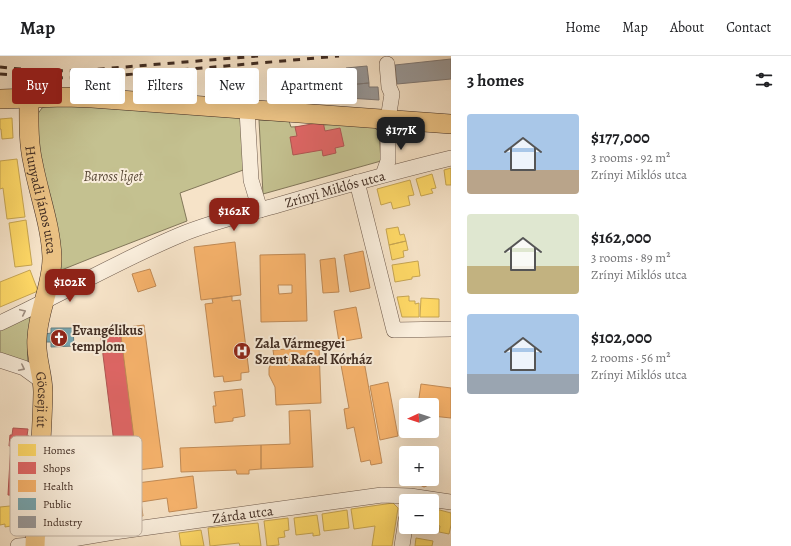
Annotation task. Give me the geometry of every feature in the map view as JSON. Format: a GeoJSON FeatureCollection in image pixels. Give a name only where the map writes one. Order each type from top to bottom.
{"type":"FeatureCollection","features":[{"type":"Feature","properties":{"kind":"main road"},"geometry":{"type":"LineString","coordinates":[[0,99],[12,98]]}},
{"type":"Feature","properties":{"kind":"main road"},"geometry":{"type":"LineString","coordinates":[[62,98],[451,124]]}},
{"type":"Feature","properties":{"kind":"main road","name":"Hunyadi János utca"},"geometry":{"type":"LineString","coordinates":[[29,104],[32,163],[49,234],[52,256],[51,275],[45,302]]}},
{"type":"Feature","properties":{"kind":"main road","name":"Göcseji út"},"geometry":{"type":"LineString","coordinates":[[39,436],[42,405],[42,381],[36,348],[38,328],[45,302]]}},
{"type":"Feature","properties":{"kind":"main road","name":"Göcseji út"},"geometry":{"type":"LineString","coordinates":[[29,546],[30,536]]}},
{"type":"Feature","properties":{"kind":"street"},"geometry":{"type":"LineString","coordinates":[[383,175],[388,161],[388,119],[392,94],[389,87],[387,64]]}},
{"type":"Feature","properties":{"kind":"street"},"geometry":{"type":"LineString","coordinates":[[247,110],[251,180],[260,210]]}},
{"type":"Feature","properties":{"kind":"street","name":"Zrínyi Miklós utca"},"geometry":{"type":"LineString","coordinates":[[0,323],[45,302],[82,281],[180,235],[357,182],[451,158]]}},
{"type":"Feature","properties":{"kind":"street"},"geometry":{"type":"LineString","coordinates":[[357,182],[394,330],[451,329]]}},
{"type":"Feature","properties":{"kind":"street"},"geometry":{"type":"LineString","coordinates":[[0,360],[24,368],[42,381]]}},
{"type":"Feature","properties":{"kind":"street","name":"Zárda utca"},"geometry":{"type":"LineString","coordinates":[[142,534],[358,498],[382,495],[399,498]]}},
{"type":"Feature","properties":{"kind":"street","name":"Zárda utca"},"geometry":{"type":"LineString","coordinates":[[439,501],[451,502]]}},
{"type":"Feature","properties":{"kind":"street"},"geometry":{"type":"LineString","coordinates":[[402,546],[404,534]]}},
{"type":"Feature","properties":{"kind":"street","name":"Zárda utca"},"geometry":{"type":"LineString","coordinates":[[29,546],[114,539],[132,536]]}},
{"type":"Feature","properties":{"kind":"green space","name":"Baross liget"},"geometry":{"type":"Polygon","coordinates":[[[50,104],[244,118],[246,169],[180,193],[187,221],[59,271],[37,154],[37,115],[42,108],[50,104]]]}},
{"type":"Feature","properties":{"kind":"green space"},"geometry":{"type":"Polygon","coordinates":[[[259,120],[289,121],[291,127],[357,123],[374,127],[379,132],[381,161],[263,194],[259,120]]]}},
{"type":"Feature","properties":{"kind":"green space"},"geometry":{"type":"Polygon","coordinates":[[[28,316],[31,319],[27,353],[28,365],[0,355],[0,330],[28,316]]]}},
{"type":"Feature","properties":{"kind":"building: Homes"},"geometry":{"type":"Polygon","coordinates":[[[12,118],[13,138],[2,139],[0,119],[12,118]]]}},
{"type":"Feature","properties":{"kind":"building: Homes"},"geometry":{"type":"Polygon","coordinates":[[[17,159],[25,217],[7,219],[3,188],[0,189],[0,161],[17,159]]]}},
{"type":"Feature","properties":{"kind":"building: Homes"},"geometry":{"type":"Polygon","coordinates":[[[451,168],[451,185],[446,185],[444,170],[451,168]]]}},
{"type":"Feature","properties":{"kind":"building: Homes"},"geometry":{"type":"Polygon","coordinates":[[[432,174],[436,188],[431,189],[433,193],[421,196],[416,179],[432,174]]]}},
{"type":"Feature","properties":{"kind":"building: Homes"},"geometry":{"type":"Polygon","coordinates":[[[410,180],[414,195],[408,196],[410,205],[393,209],[391,202],[381,205],[377,189],[410,180]]]}},
{"type":"Feature","properties":{"kind":"building: Homes"},"geometry":{"type":"Polygon","coordinates":[[[26,220],[32,265],[15,267],[9,223],[26,220]]]}},
{"type":"Feature","properties":{"kind":"building: Homes"},"geometry":{"type":"Polygon","coordinates":[[[398,227],[400,235],[404,234],[406,241],[389,245],[386,229],[398,227]]]}},
{"type":"Feature","properties":{"kind":"building: Homes"},"geometry":{"type":"Polygon","coordinates":[[[406,241],[408,250],[403,251],[404,257],[392,260],[389,245],[406,241]]]}},
{"type":"Feature","properties":{"kind":"building: Homes"},"geometry":{"type":"Polygon","coordinates":[[[418,261],[420,276],[395,282],[392,265],[418,261]]]}},
{"type":"Feature","properties":{"kind":"building: Homes"},"geometry":{"type":"Polygon","coordinates":[[[30,270],[38,291],[0,307],[0,282],[30,270]]]}},
{"type":"Feature","properties":{"kind":"building: Homes"},"geometry":{"type":"Polygon","coordinates":[[[409,296],[409,301],[415,301],[415,304],[419,303],[419,317],[402,317],[397,297],[409,296]]]}},
{"type":"Feature","properties":{"kind":"building: Homes"},"geometry":{"type":"Polygon","coordinates":[[[421,298],[439,299],[439,317],[420,317],[421,298]]]}},
{"type":"Feature","properties":{"kind":"building: Homes"},"geometry":{"type":"Polygon","coordinates":[[[393,503],[398,508],[392,546],[372,546],[375,526],[354,529],[351,509],[393,503]]]}},
{"type":"Feature","properties":{"kind":"building: Homes"},"geometry":{"type":"Polygon","coordinates":[[[10,506],[10,526],[5,527],[5,524],[0,525],[0,507],[10,506]]]}},
{"type":"Feature","properties":{"kind":"building: Homes"},"geometry":{"type":"Polygon","coordinates":[[[347,510],[349,528],[324,531],[322,514],[347,510]]]}},
{"type":"Feature","properties":{"kind":"building: Homes"},"geometry":{"type":"Polygon","coordinates":[[[439,510],[451,513],[449,534],[439,532],[439,510]]]}},
{"type":"Feature","properties":{"kind":"building: Homes"},"geometry":{"type":"Polygon","coordinates":[[[317,515],[320,535],[313,536],[313,533],[296,535],[294,518],[317,515]]]}},
{"type":"Feature","properties":{"kind":"building: Homes"},"geometry":{"type":"Polygon","coordinates":[[[288,518],[289,530],[284,531],[285,537],[278,538],[279,545],[267,546],[264,521],[288,518]]]}},
{"type":"Feature","properties":{"kind":"building: Homes"},"geometry":{"type":"Polygon","coordinates":[[[258,523],[261,546],[240,546],[239,543],[210,546],[208,528],[258,523]]]}},
{"type":"Feature","properties":{"kind":"building: Homes"},"geometry":{"type":"Polygon","coordinates":[[[201,530],[204,546],[181,546],[179,533],[201,530]]]}},
{"type":"Feature","properties":{"kind":"building: Homes"},"geometry":{"type":"Polygon","coordinates":[[[416,538],[433,541],[432,546],[415,546],[416,538]]]}},
{"type":"Feature","properties":{"kind":"building: Shops"},"geometry":{"type":"Polygon","coordinates":[[[323,122],[325,131],[340,128],[344,146],[335,148],[336,153],[323,156],[322,150],[293,155],[290,137],[297,136],[295,127],[323,122]]]}},
{"type":"Feature","properties":{"kind":"building: Shops"},"geometry":{"type":"Polygon","coordinates":[[[120,328],[134,436],[113,436],[100,331],[120,328]]]}},
{"type":"Feature","properties":{"kind":"building: Shops"},"geometry":{"type":"Polygon","coordinates":[[[13,428],[28,429],[27,436],[10,436],[9,446],[10,435],[12,435],[13,428]]]}},
{"type":"Feature","properties":{"kind":"building: Shops"},"geometry":{"type":"Polygon","coordinates":[[[10,460],[10,495],[8,495],[10,460]]]}},
{"type":"Feature","properties":{"kind":"building: Health"},"geometry":{"type":"Polygon","coordinates":[[[235,242],[241,295],[201,300],[194,247],[235,242]]]}},
{"type":"Feature","properties":{"kind":"building: Health"},"geometry":{"type":"Polygon","coordinates":[[[363,251],[370,288],[350,292],[344,255],[363,251]]]}},
{"type":"Feature","properties":{"kind":"building: Health"},"geometry":{"type":"Polygon","coordinates":[[[305,254],[307,321],[261,322],[260,255],[305,254]],[[278,285],[279,294],[292,293],[292,285],[278,285]]]}},
{"type":"Feature","properties":{"kind":"building: Health"},"geometry":{"type":"Polygon","coordinates":[[[335,258],[339,292],[323,293],[320,260],[335,258]]]}},
{"type":"Feature","properties":{"kind":"building: Health"},"geometry":{"type":"Polygon","coordinates":[[[150,269],[156,286],[138,292],[132,274],[150,269]]]}},
{"type":"Feature","properties":{"kind":"building: Health"},"geometry":{"type":"Polygon","coordinates":[[[232,296],[232,301],[240,300],[249,372],[241,373],[241,380],[224,382],[223,376],[214,377],[205,304],[213,303],[212,299],[232,296]]]}},
{"type":"Feature","properties":{"kind":"building: Health"},"geometry":{"type":"Polygon","coordinates":[[[356,307],[362,338],[339,342],[334,311],[356,307]]]}},
{"type":"Feature","properties":{"kind":"building: Health"},"geometry":{"type":"Polygon","coordinates":[[[144,325],[163,467],[142,470],[142,436],[134,436],[120,328],[144,325]]]}},
{"type":"Feature","properties":{"kind":"building: Health"},"geometry":{"type":"Polygon","coordinates":[[[319,347],[321,403],[276,405],[275,387],[269,375],[269,368],[274,357],[273,350],[319,347]]]}},
{"type":"Feature","properties":{"kind":"building: Health"},"geometry":{"type":"Polygon","coordinates":[[[364,361],[382,463],[371,465],[370,460],[361,462],[354,427],[347,429],[344,409],[349,408],[341,365],[364,361]]]}},
{"type":"Feature","properties":{"kind":"building: Health"},"geometry":{"type":"Polygon","coordinates":[[[388,382],[398,436],[380,440],[370,386],[388,382]]]}},
{"type":"Feature","properties":{"kind":"building: Health"},"geometry":{"type":"Polygon","coordinates":[[[421,384],[451,388],[451,418],[439,417],[439,398],[419,398],[421,384]]]}},
{"type":"Feature","properties":{"kind":"building: Health"},"geometry":{"type":"Polygon","coordinates":[[[242,389],[245,416],[233,418],[233,421],[215,423],[213,406],[216,406],[214,392],[242,389]]]}},
{"type":"Feature","properties":{"kind":"building: Health"},"geometry":{"type":"Polygon","coordinates":[[[310,410],[313,467],[261,469],[261,445],[290,444],[289,411],[310,410]]]}},
{"type":"Feature","properties":{"kind":"building: Health"},"geometry":{"type":"Polygon","coordinates":[[[261,445],[261,469],[249,470],[249,474],[237,474],[236,470],[181,472],[180,448],[261,445]]]}},
{"type":"Feature","properties":{"kind":"building: Health"},"geometry":{"type":"Polygon","coordinates":[[[193,476],[197,508],[169,512],[167,498],[142,502],[142,482],[193,476]]]}},
{"type":"Feature","properties":{"kind":"building: Public","name":"Evangélikus templom"},"geometry":{"type":"Polygon","coordinates":[[[51,328],[73,328],[74,346],[51,347],[51,342],[45,342],[45,334],[51,333],[51,328]]]}},
{"type":"Feature","properties":{"kind":"building: Industry"},"geometry":{"type":"Polygon","coordinates":[[[451,59],[451,79],[397,84],[395,65],[451,59]]]}},
{"type":"Feature","properties":{"kind":"building: Industry"},"geometry":{"type":"Polygon","coordinates":[[[367,66],[369,83],[357,84],[357,68],[346,68],[367,66]]]}},
{"type":"Feature","properties":{"kind":"building: Industry"},"geometry":{"type":"Polygon","coordinates":[[[369,83],[369,87],[378,87],[379,100],[357,99],[357,84],[369,83]]]}},
{"type":"Feature","properties":{"kind":"railway"},"geometry":{"type":"LineString","coordinates":[[0,67],[30,70],[76,71],[258,56]]}},
{"type":"Feature","properties":{"kind":"railway"},"geometry":{"type":"LineString","coordinates":[[0,74],[52,78],[100,77],[339,56]]}},
{"type":"Feature","properties":{"kind":"place","name":"Evangélikus templom"},"geometry":{"type":"Point","coordinates":[59,338]}},
{"type":"Feature","properties":{"kind":"place","name":"Zala Vármegyei Szent Rafael Kórház"},"geometry":{"type":"Point","coordinates":[242,351]}}]}
